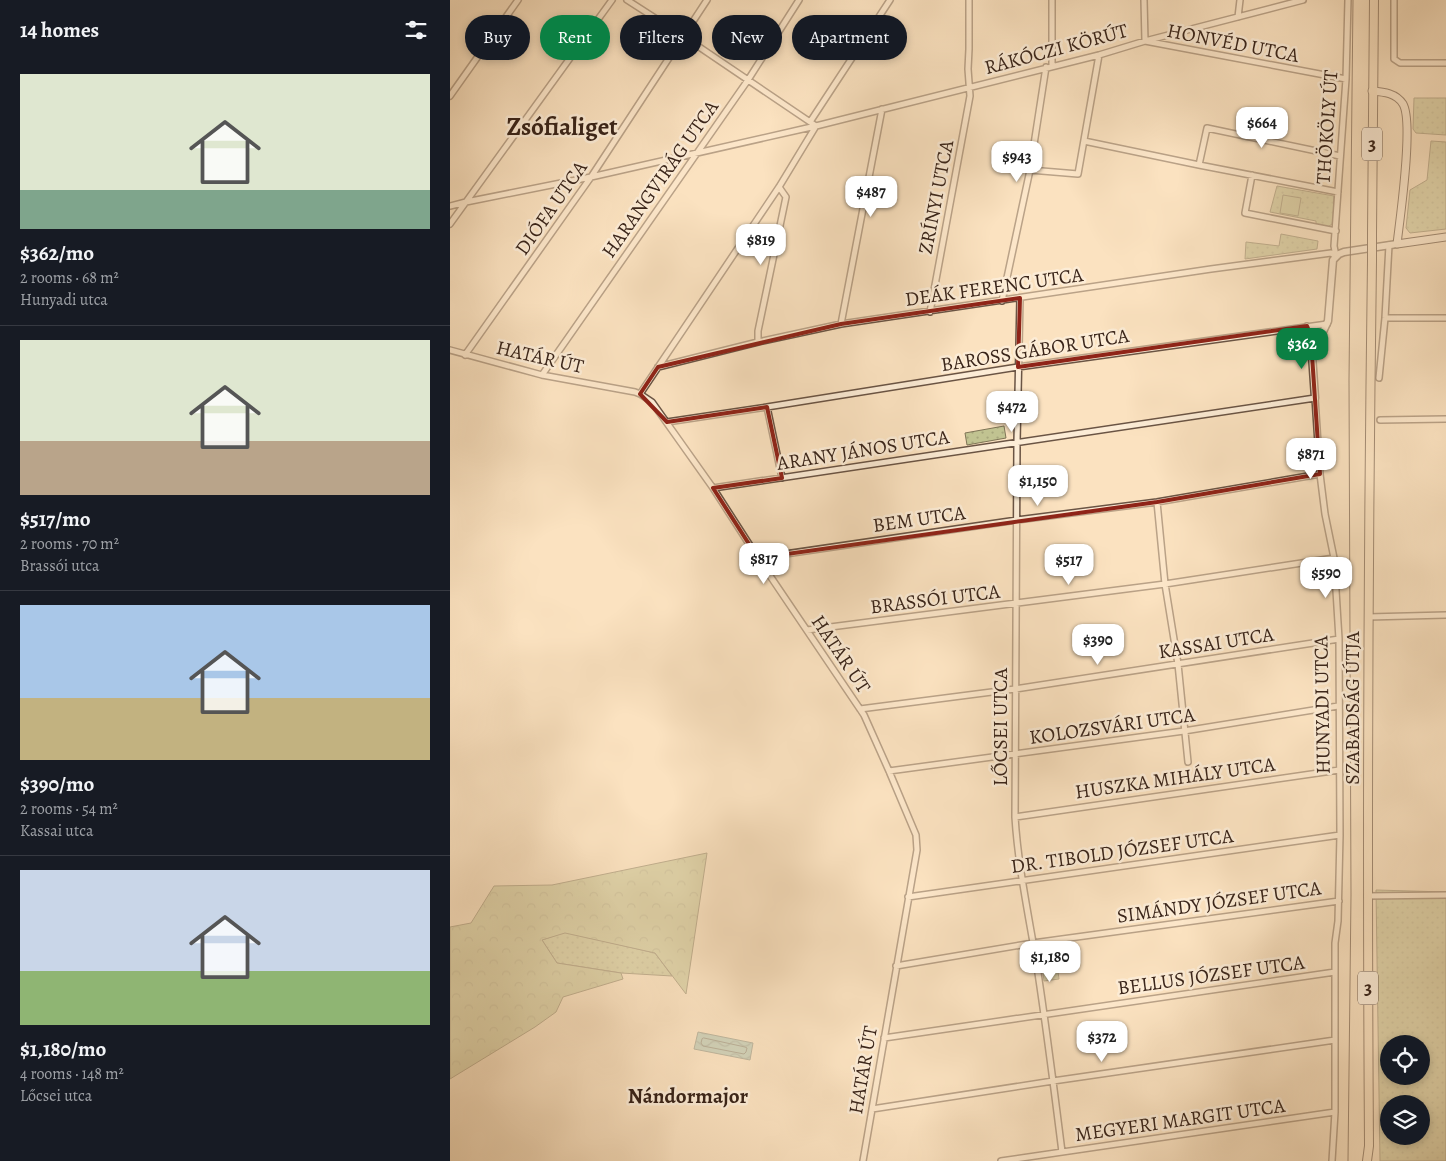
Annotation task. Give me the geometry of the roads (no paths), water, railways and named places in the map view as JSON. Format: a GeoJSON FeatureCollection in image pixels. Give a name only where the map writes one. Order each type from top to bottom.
{"type":"FeatureCollection","features":[{"type":"Feature","properties":{"kind":"main road","name":"SZABADSÁG ÚTJA"},"geometry":{"type":"LineString","coordinates":[[1369,1146],[1368,617],[1374,0]]}},
{"type":"Feature","properties":{"kind":"main road"},"geometry":{"type":"LineString","coordinates":[[1372,91],[1392,94],[1404,106],[1407,116],[1408,138],[1393,244],[1446,237]]}},
{"type":"Feature","properties":{"kind":"main road","name":"3"},"geometry":{"type":"LineString","coordinates":[[1367,1161],[1369,1146]]}},
{"type":"Feature","properties":{"kind":"main road","name":"3"},"geometry":{"type":"LineString","coordinates":[[1369,1146],[1371,1161]]}},
{"type":"Feature","properties":{"kind":"street"},"geometry":{"type":"LineString","coordinates":[[450,96],[518,0]]}},
{"type":"Feature","properties":{"kind":"street"},"geometry":{"type":"LineString","coordinates":[[450,224],[612,0]]}},
{"type":"Feature","properties":{"kind":"street"},"geometry":{"type":"LineString","coordinates":[[627,0],[650,15]]}},
{"type":"Feature","properties":{"kind":"street","name":"DIÓFA UTCA"},"geometry":{"type":"LineString","coordinates":[[697,15],[707,0]]}},
{"type":"Feature","properties":{"kind":"street","name":"HARANGVIRÁG UTCA"},"geometry":{"type":"LineString","coordinates":[[542,374],[748,80],[799,0]]}},
{"type":"Feature","properties":{"kind":"street"},"geometry":{"type":"LineString","coordinates":[[810,122],[890,0]]}},
{"type":"Feature","properties":{"kind":"street","name":"ZRÍNYI UTCA"},"geometry":{"type":"LineString","coordinates":[[930,312],[970,96],[968,69],[969,0]]}},
{"type":"Feature","properties":{"kind":"street"},"geometry":{"type":"LineString","coordinates":[[1002,301],[1030,170],[1049,66],[1052,0]]}},
{"type":"Feature","properties":{"kind":"street"},"geometry":{"type":"LineString","coordinates":[[1144,0],[1145,41]]}},
{"type":"Feature","properties":{"kind":"street"},"geometry":{"type":"LineString","coordinates":[[1238,17],[1240,0]]}},
{"type":"Feature","properties":{"kind":"street"},"geometry":{"type":"LineString","coordinates":[[1282,6],[1284,0]]}},
{"type":"Feature","properties":{"kind":"street","name":"RÁKÓCZI KÖRÚT"},"geometry":{"type":"LineString","coordinates":[[450,206],[591,177],[816,126],[1099,55],[1145,41],[1304,0]]}},
{"type":"Feature","properties":{"kind":"street","name":"THÖKÖLY ÚT"},"geometry":{"type":"LineString","coordinates":[[1336,256],[1334,246],[1346,79],[1348,0]]}},
{"type":"Feature","properties":{"kind":"street"},"geometry":{"type":"LineString","coordinates":[[1394,0],[1394,59],[1396,62],[1400,64],[1446,63]]}},
{"type":"Feature","properties":{"kind":"street","name":"HONVÉD UTCA"},"geometry":{"type":"LineString","coordinates":[[1145,41],[1346,79]]}},
{"type":"Feature","properties":{"kind":"street"},"geometry":{"type":"LineString","coordinates":[[640,394],[779,187],[816,126],[702,49]]}},
{"type":"Feature","properties":{"kind":"street"},"geometry":{"type":"LineString","coordinates":[[1030,170],[1078,174],[1099,55]]}},
{"type":"Feature","properties":{"kind":"street","name":"DIÓFA UTCA"},"geometry":{"type":"LineString","coordinates":[[465,355],[591,177],[667,60]]}},
{"type":"Feature","properties":{"kind":"street"},"geometry":{"type":"LineString","coordinates":[[841,324],[882,109]]}},
{"type":"Feature","properties":{"kind":"street"},"geometry":{"type":"LineString","coordinates":[[1199,165],[1206,128],[1340,156]]}},
{"type":"Feature","properties":{"kind":"street"},"geometry":{"type":"LineString","coordinates":[[1084,141],[1338,192]]}},
{"type":"Feature","properties":{"kind":"street"},"geometry":{"type":"LineString","coordinates":[[1252,175],[1244,214],[1336,231]]}},
{"type":"Feature","properties":{"kind":"street"},"geometry":{"type":"LineString","coordinates":[[758,342],[758,331],[786,197],[779,187]]}},
{"type":"Feature","properties":{"kind":"street"},"geometry":{"type":"LineString","coordinates":[[1336,256],[1344,252],[1393,244],[1379,378]]}},
{"type":"Feature","properties":{"kind":"street","name":"DEÁK FERENC UTCA"},"geometry":{"type":"LineString","coordinates":[[658,367],[841,324],[1221,268],[1331,253],[1336,256]]}},
{"type":"Feature","properties":{"kind":"street","name":"HUNYADI UTCA"},"geometry":{"type":"LineString","coordinates":[[1332,1161],[1335,1112],[1335,943],[1339,901],[1340,835],[1339,639],[1334,558],[1325,514],[1320,474],[1312,355],[1327,324],[1332,267],[1336,256]]}},
{"type":"Feature","properties":{"kind":"street","name":"LŐCSEI UTCA"},"geometry":{"type":"LineString","coordinates":[[1020,298],[1017,442],[1015,817],[1016,835],[1044,1014],[1062,1152]]}},
{"type":"Feature","properties":{"kind":"street"},"geometry":{"type":"LineString","coordinates":[[1385,318],[1446,318]]}},
{"type":"Feature","properties":{"kind":"street","name":"BAROSS GÁBOR UTCA"},"geometry":{"type":"LineString","coordinates":[[667,422],[1018,366],[1327,324]]}},
{"type":"Feature","properties":{"kind":"street"},"geometry":{"type":"LineString","coordinates":[[1307,326],[1315,346]]}},
{"type":"Feature","properties":{"kind":"street","name":"HATÁR ÚT"},"geometry":{"type":"LineString","coordinates":[[450,350],[542,374],[640,394],[652,402],[713,488],[860,709],[890,772],[916,838],[917,850],[863,1161]]}},
{"type":"Feature","properties":{"kind":"street","name":"ARANY JÁNOS UTCA"},"geometry":{"type":"LineString","coordinates":[[713,488],[1314,398]]}},
{"type":"Feature","properties":{"kind":"street"},"geometry":{"type":"LineString","coordinates":[[767,407],[782,478]]}},
{"type":"Feature","properties":{"kind":"street"},"geometry":{"type":"LineString","coordinates":[[1380,420],[1446,419]]}},
{"type":"Feature","properties":{"kind":"street","name":"BEM UTCA"},"geometry":{"type":"LineString","coordinates":[[758,558],[1017,520],[1157,502],[1320,474]]}},
{"type":"Feature","properties":{"kind":"street"},"geometry":{"type":"LineString","coordinates":[[1157,502],[1165,584],[1178,664],[1188,762]]}},
{"type":"Feature","properties":{"kind":"street","name":"BRASSÓI UTCA"},"geometry":{"type":"LineString","coordinates":[[807,630],[1165,584],[1334,558]]}},
{"type":"Feature","properties":{"kind":"street"},"geometry":{"type":"LineString","coordinates":[[1368,617],[1446,615]]}},
{"type":"Feature","properties":{"kind":"street","name":"KASSAI UTCA"},"geometry":{"type":"LineString","coordinates":[[860,709],[1015,689],[1339,639]]}},
{"type":"Feature","properties":{"kind":"street","name":"KOLOZSVÁRI UTCA"},"geometry":{"type":"LineString","coordinates":[[890,772],[1184,731],[1338,706]]}},
{"type":"Feature","properties":{"kind":"street","name":"HUSZKA MIHÁLY UTCA"},"geometry":{"type":"LineString","coordinates":[[1015,817],[1339,770]]}},
{"type":"Feature","properties":{"kind":"street","name":"DR. TIBOLD JÓZSEF UTCA"},"geometry":{"type":"LineString","coordinates":[[908,897],[1340,835]]}},
{"type":"Feature","properties":{"kind":"street"},"geometry":{"type":"LineString","coordinates":[[1368,896],[1446,895]]}},
{"type":"Feature","properties":{"kind":"street","name":"SIMÁNDY JÓZSEF UTCA"},"geometry":{"type":"LineString","coordinates":[[896,966],[1033,943],[1339,901]]}},
{"type":"Feature","properties":{"kind":"street","name":"BELLUS JÓZSEF UTCA"},"geometry":{"type":"LineString","coordinates":[[884,1038],[1335,972]]}},
{"type":"Feature","properties":{"kind":"street"},"geometry":{"type":"LineString","coordinates":[[872,1109],[1335,1040]]}},
{"type":"Feature","properties":{"kind":"street","name":"MEGYERI MARGIT UTCA"},"geometry":{"type":"LineString","coordinates":[[1001,1161],[1335,1112]]}},
{"type":"Feature","properties":{"kind":"water"},"geometry":{"type":"Polygon","coordinates":[[[698,1032],[753,1043],[750,1060],[694,1049],[698,1032]]]}},
{"type":"Feature","properties":{"kind":"tram line"},"geometry":{"type":"LineString","coordinates":[[1348,1161],[1351,895],[1349,380],[1353,0]]}},
{"type":"Feature","properties":{"kind":"district","name":"Zsófialiget"},"geometry":{"type":"Point","coordinates":[562,127]}},
{"type":"Feature","properties":{"kind":"district","name":"Nándormajor"},"geometry":{"type":"Point","coordinates":[688,1096]}}]}
